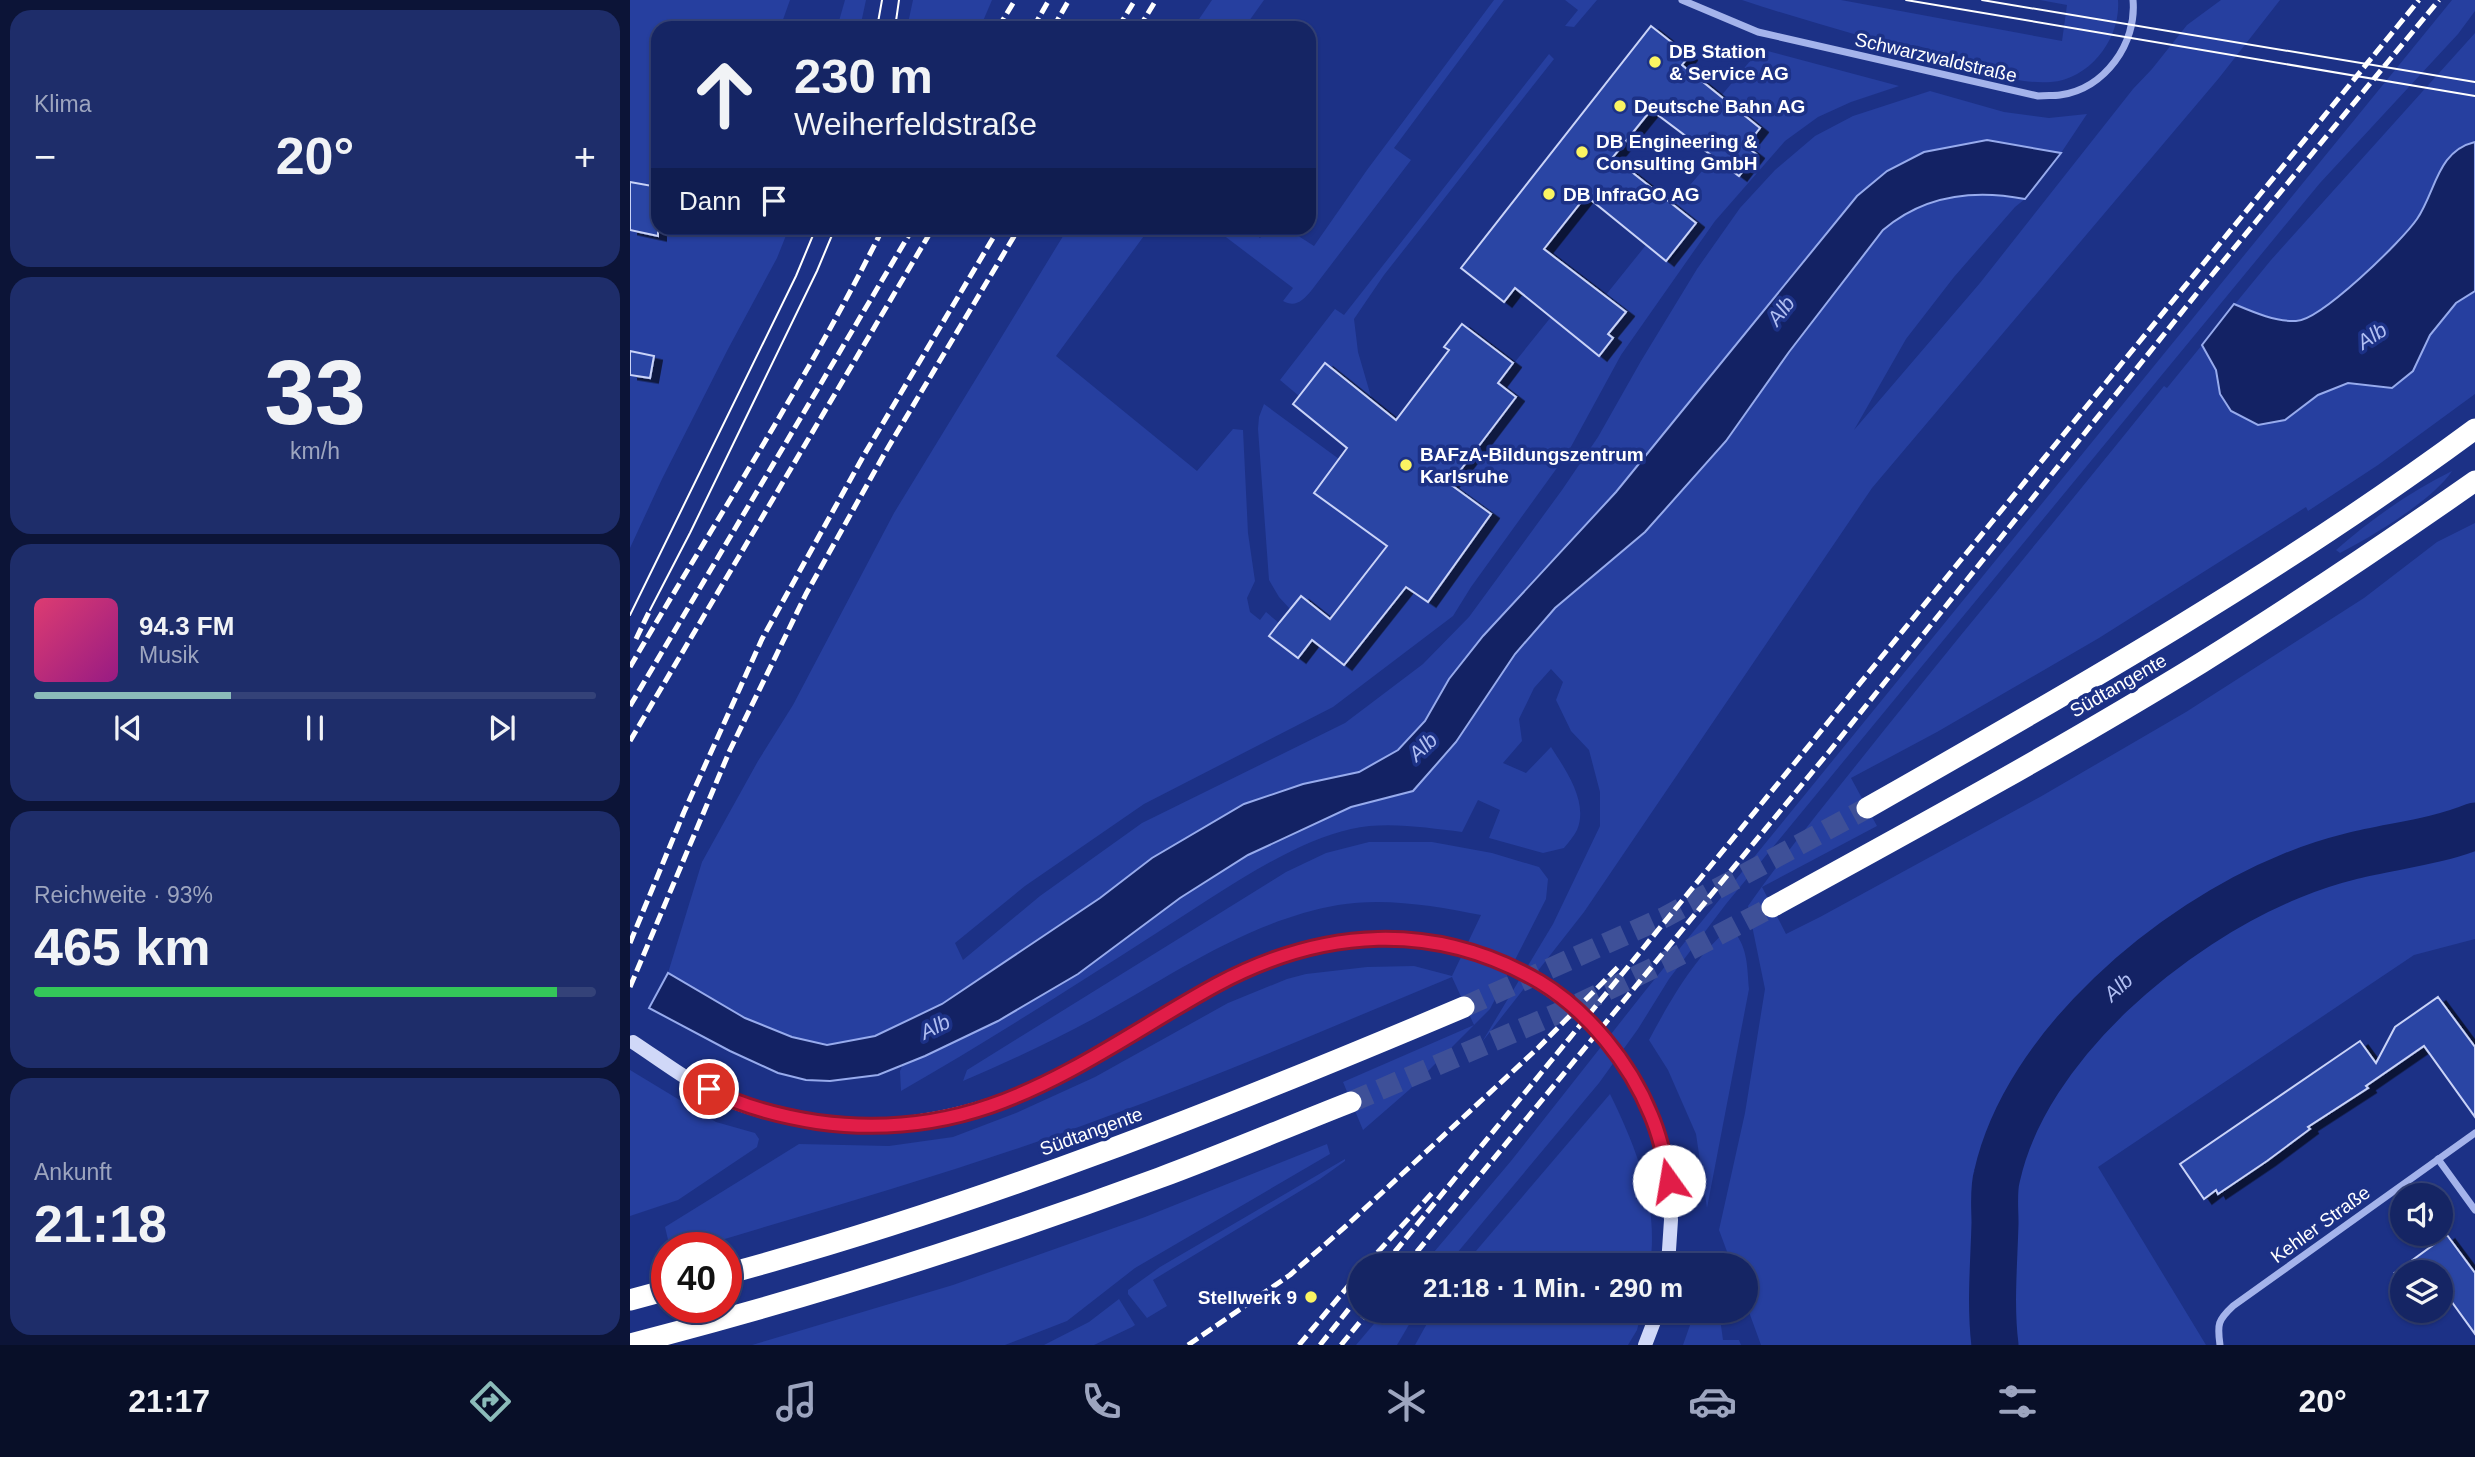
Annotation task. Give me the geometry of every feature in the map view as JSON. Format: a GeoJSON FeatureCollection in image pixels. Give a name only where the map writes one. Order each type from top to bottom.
{"type":"FeatureCollection","features":[{"type":"Feature","properties":{"kind":"highway","name":"Südtangente"},"geometry":{"type":"LineString","coordinates":[[1867,808],[2053,703],[2257,578],[2475,429]]}},
{"type":"Feature","properties":{"kind":"highway","name":"Südtangente"},"geometry":{"type":"LineString","coordinates":[[1772,907],[1950,810],[2200,664],[2337,576],[2475,481]]}},
{"type":"Feature","properties":{"kind":"highway","name":"Südtangente"},"geometry":{"type":"LineString","coordinates":[[742,1269],[862,1235],[992,1191],[1260,1091],[1464,1007]]}},
{"type":"Feature","properties":{"kind":"highway"},"geometry":{"type":"LineString","coordinates":[[630,1345],[751,1313],[959,1248],[1162,1177],[1351,1102]]}},
{"type":"Feature","properties":{"kind":"highway"},"geometry":{"type":"LineString","coordinates":[[630,1300],[651,1294]]}},
{"type":"Feature","properties":{"kind":"street","name":"Schwarzwaldstraße"},"geometry":{"type":"LineString","coordinates":[[1682,0],[1758,32],[2038,96],[2062,95],[2082,88],[2118,60],[2134,16],[2133,0]]}},
{"type":"Feature","properties":{"kind":"street"},"geometry":{"type":"LineString","coordinates":[[633,1042],[687,1077],[731,1101],[783,1117],[869,1126],[922,1123],[991,1105],[1036,1087],[1078,1066],[1219,984],[1280,957],[1345,941],[1379,937],[1437,942],[1487,956],[1548,988],[1587,1021],[1627,1070],[1651,1115],[1669,1181],[1671,1220],[1669,1253]]}},
{"type":"Feature","properties":{"kind":"street","name":"Kehler Straße"},"geometry":{"type":"LineString","coordinates":[[2220,1345],[2220,1318],[2233,1306],[2475,1133]]}},
{"type":"Feature","properties":{"kind":"street"},"geometry":{"type":"LineString","coordinates":[[2438,1159],[2475,1210]]}},
{"type":"Feature","properties":{"kind":"street"},"geometry":{"type":"LineString","coordinates":[[1645,1345],[1653,1323]]}},
{"type":"Feature","properties":{"kind":"shaded area"},"geometry":{"type":"Polygon","coordinates":[[[630,0],[790,0],[782,21],[651,21],[651,235],[786,235],[777,258],[662,479],[630,548],[630,0]]]}},
{"type":"Feature","properties":{"kind":"shaded area"},"geometry":{"type":"Polygon","coordinates":[[[845,0],[866,0],[862,21],[839,21],[845,0]]]}},
{"type":"Feature","properties":{"kind":"shaded area"},"geometry":{"type":"Polygon","coordinates":[[[913,0],[992,0],[983,21],[908,21],[913,0]]]}},
{"type":"Feature","properties":{"kind":"shaded area"},"geometry":{"type":"Polygon","coordinates":[[[1212,0],[1264,0],[1249,21],[1198,21],[1212,0]]]}},
{"type":"Feature","properties":{"kind":"shaded area"},"geometry":{"type":"Polygon","coordinates":[[[1494,0],[1504,0],[1394,148],[1411,160],[1302,300],[1292,304],[1283,301],[1293,288],[1223,235],[1256,235],[1260,238],[1262,235],[1297,235],[1314,246],[1367,170],[1494,0]]]}},
{"type":"Feature","properties":{"kind":"shaded area"},"geometry":{"type":"Polygon","coordinates":[[[1565,0],[1597,0],[1574,27],[1565,26],[1578,10],[1565,0]]]}},
{"type":"Feature","properties":{"kind":"shaded area"},"geometry":{"type":"Polygon","coordinates":[[[1742,0],[1841,0],[2062,41],[2067,5],[2040,0],[2118,0],[2118,14],[2108,42],[2090,65],[2065,79],[2038,82],[1996,75],[1742,0]]]}},
{"type":"Feature","properties":{"kind":"shaded area"},"geometry":{"type":"Polygon","coordinates":[[[2221,0],[2280,0],[2219,78],[1872,488],[1584,912],[1482,1042],[1553,924],[1600,826],[1600,792],[1589,750],[1571,731],[1556,700],[1563,682],[1551,669],[1534,688],[1519,719],[1522,741],[1503,763],[1526,773],[1551,747],[1574,786],[1580,808],[1577,830],[1564,848],[1543,853],[1489,838],[1500,810],[1478,800],[1462,832],[1379,826],[1351,829],[1326,836],[1301,846],[1250,874],[1029,1014],[901,1091],[900,1071],[903,1065],[998,1021],[1248,855],[1352,807],[1413,791],[1456,742],[1515,654],[1555,608],[1645,532],[1726,441],[1789,352],[1883,230],[1915,209],[1950,198],[1987,195],[2025,199],[1954,277],[1906,339],[1854,430],[1980,283],[2187,25],[2221,0]]]}},
{"type":"Feature","properties":{"kind":"shaded area"},"geometry":{"type":"Polygon","coordinates":[[[2452,0],[2475,0],[2475,11],[2458,34],[2320,183],[1726,904],[1669,979],[1638,1029],[1599,1083],[1457,1253],[1433,1253],[1511,1161],[1645,991],[2452,0]]]}},
{"type":"Feature","properties":{"kind":"shaded area"},"geometry":{"type":"Polygon","coordinates":[[[2475,33],[2475,142],[2461,146],[2409,230],[2341,295],[2308,318],[2296,321],[2281,320],[2235,304],[2271,260],[2475,33]]]}},
{"type":"Feature","properties":{"kind":"shaded area"},"geometry":{"type":"Polygon","coordinates":[[[1760,49],[1899,86],[1851,102],[1818,117],[1785,141],[1715,221],[1621,355],[1567,454],[1453,616],[1333,707],[1144,804],[1025,886],[955,943],[963,960],[1040,896],[1142,823],[1345,723],[1423,664],[1469,617],[1562,490],[1598,437],[1697,269],[1740,208],[1775,170],[1815,136],[1853,116],[1930,91],[2004,112],[2049,118],[2087,114],[2061,153],[2043,149],[1857,196],[1616,492],[1524,590],[1449,679],[1425,721],[1398,750],[1359,772],[1303,784],[1244,804],[1152,858],[1100,898],[942,1004],[875,1036],[827,1045],[792,1037],[745,1018],[668,973],[702,862],[758,761],[793,705],[894,513],[1064,235],[1145,235],[1056,356],[1197,471],[1233,429],[1243,430],[1248,533],[1255,581],[1247,598],[1250,612],[1260,620],[1266,612],[1279,623],[1312,640],[1344,665],[1406,587],[1428,601],[1491,515],[1443,479],[1463,467],[1515,398],[1498,383],[1551,317],[1599,355],[1613,339],[1608,334],[1626,312],[1605,296],[1646,245],[1669,263],[1681,249],[1677,246],[1673,205],[1714,157],[1746,146],[1760,128],[1721,96],[1760,49]]]}},
{"type":"Feature","properties":{"kind":"shaded area"},"geometry":{"type":"Polygon","coordinates":[[[1549,54],[1554,59],[1384,275],[1354,319],[1358,352],[1372,400],[1325,364],[1299,396],[1280,380],[1335,309],[1344,315],[1549,54]]]}},
{"type":"Feature","properties":{"kind":"shaded area"},"geometry":{"type":"Polygon","coordinates":[[[2475,291],[2475,394],[2378,465],[2308,511],[2306,507],[2099,638],[1937,732],[1851,778],[1877,826],[1762,887],[1786,934],[1820,917],[2040,797],[2186,712],[2364,598],[2437,542],[2475,523],[2475,939],[2414,955],[2098,1167],[2206,1345],[1761,1345],[1753,1323],[1758,1323],[1758,1253],[1728,1253],[1719,1230],[1745,1113],[1765,989],[1748,906],[1798,838],[1920,686],[2164,386],[2167,388],[2202,345],[2216,370],[2220,394],[2285,420],[2318,395],[2349,383],[2392,388],[2413,371],[2430,335],[2456,303],[2475,291]]]}},
{"type":"Feature","properties":{"kind":"shaded area"},"geometry":{"type":"Polygon","coordinates":[[[1264,404],[1339,459],[1314,493],[1400,556],[1374,562],[1330,619],[1301,596],[1290,609],[1269,580],[1258,429],[1264,404]]]}},
{"type":"Feature","properties":{"kind":"shaded area"},"geometry":{"type":"Polygon","coordinates":[[[2452,471],[2431,494],[2400,517],[2340,553],[2336,550],[2391,507],[2452,471]]]}},
{"type":"Feature","properties":{"kind":"shaded area"},"geometry":{"type":"Polygon","coordinates":[[[1369,842],[1432,842],[1492,853],[1539,867],[1548,879],[1546,899],[1490,1009],[1474,1025],[1452,977],[1191,1085],[1002,1154],[742,1234],[666,1232],[665,1227],[799,1144],[889,1146],[953,1137],[1016,1113],[1095,1077],[1228,1003],[1287,979],[1306,974],[1367,967],[1414,966],[1452,976],[1481,915],[1392,902],[1338,905],[1305,913],[1242,936],[1077,1027],[963,1081],[967,1070],[1286,872],[1326,853],[1369,842]]]}},
{"type":"Feature","properties":{"kind":"shaded area"},"geometry":{"type":"Polygon","coordinates":[[[1730,928],[1743,948],[1749,989],[1707,1208],[1696,1134],[1668,1070],[1649,1040],[1695,965],[1730,928]]]}},
{"type":"Feature","properties":{"kind":"shaded area"},"geometry":{"type":"Polygon","coordinates":[[[1474,1025],[1409,1090],[1363,1130],[1343,1082],[1474,1025]]]}},
{"type":"Feature","properties":{"kind":"shaded area"},"geometry":{"type":"Polygon","coordinates":[[[630,1070],[716,1122],[755,1133],[759,1139],[757,1147],[678,1200],[630,1216],[630,1070]]]}},
{"type":"Feature","properties":{"kind":"shaded area"},"geometry":{"type":"Polygon","coordinates":[[[1610,1094],[1643,1177],[1651,1220],[1651,1253],[1474,1253],[1610,1094]]]}},
{"type":"Feature","properties":{"kind":"shaded area"},"geometry":{"type":"Polygon","coordinates":[[[1327,1144],[1330,1154],[1135,1268],[1067,1321],[1005,1345],[752,1345],[953,1285],[1145,1217],[1327,1144]]]}},
{"type":"Feature","properties":{"kind":"shaded area"},"geometry":{"type":"Polygon","coordinates":[[[1345,1159],[1320,1179],[1153,1280],[1167,1306],[1147,1318],[1128,1294],[1128,1290],[1160,1267],[1345,1159]]]}},
{"type":"Feature","properties":{"kind":"shaded area"},"geometry":{"type":"Polygon","coordinates":[[[1119,1299],[1135,1325],[1132,1327],[1094,1345],[1044,1345],[1089,1322],[1119,1299]]]}},
{"type":"Feature","properties":{"kind":"shaded area"},"geometry":{"type":"Polygon","coordinates":[[[1375,1323],[1410,1323],[1397,1345],[1356,1345],[1375,1323]]]}},
{"type":"Feature","properties":{"kind":"shaded area"},"geometry":{"type":"Polygon","coordinates":[[[1427,1323],[1639,1323],[1628,1345],[1415,1345],[1427,1323]]]}},
{"type":"Feature","properties":{"kind":"shaded area"},"geometry":{"type":"Polygon","coordinates":[[[1691,1323],[1721,1323],[1723,1340],[1739,1340],[1741,1345],[1683,1345],[1691,1323]]]}},
{"type":"Feature","properties":{"kind":"water"},"geometry":{"type":"Polygon","coordinates":[[[1987,140],[2061,153],[2025,199],[1987,195],[1950,198],[1915,209],[1883,230],[1789,352],[1726,441],[1645,532],[1555,608],[1515,654],[1456,742],[1413,791],[1351,807],[1248,855],[1180,898],[1078,974],[998,1021],[878,1075],[830,1081],[806,1080],[778,1073],[649,1008],[668,973],[745,1018],[792,1037],[827,1045],[875,1036],[942,1004],[1100,898],[1152,858],[1244,804],[1303,784],[1359,772],[1398,750],[1425,721],[1449,679],[1483,636],[1616,492],[1857,196],[1887,171],[1924,152],[1987,140]]]}},
{"type":"Feature","properties":{"kind":"water"},"geometry":{"type":"Polygon","coordinates":[[[2475,142],[2475,291],[2456,303],[2430,335],[2413,371],[2392,388],[2348,383],[2318,395],[2285,420],[2258,425],[2231,411],[2220,394],[2216,370],[2202,345],[2234,304],[2265,316],[2288,321],[2307,318],[2323,308],[2360,278],[2408,230],[2417,219],[2445,163],[2462,147],[2475,142]]]}},
{"type":"Feature","properties":{"kind":"building"},"geometry":{"type":"Polygon","coordinates":[[[1651,26],[1689,56],[1682,65],[1760,128],[1746,146],[1756,154],[1739,176],[1651,110],[1613,157],[1696,223],[1666,261],[1586,196],[1544,249],[1626,312],[1608,334],[1613,338],[1599,356],[1515,288],[1504,302],[1461,268],[1651,26]]]}},
{"type":"Feature","properties":{"kind":"building"},"geometry":{"type":"Polygon","coordinates":[[[630,182],[651,186],[651,234],[630,230],[630,182]]]}},
{"type":"Feature","properties":{"kind":"building","name":"BAFzA-Bildungszentrum Karlsruhe"},"geometry":{"type":"Polygon","coordinates":[[[1462,324],[1513,363],[1498,383],[1516,397],[1450,484],[1491,514],[1428,602],[1406,587],[1344,665],[1312,640],[1298,658],[1269,636],[1279,623],[1301,596],[1330,619],[1387,546],[1314,493],[1347,448],[1293,404],[1325,363],[1396,420],[1449,350],[1444,347],[1462,324]]]}},
{"type":"Feature","properties":{"kind":"building"},"geometry":{"type":"Polygon","coordinates":[[[630,351],[654,356],[650,378],[630,375],[630,351]]]}},
{"type":"Feature","properties":{"kind":"building"},"geometry":{"type":"Polygon","coordinates":[[[2438,997],[2475,1047],[2475,1117],[2424,1046],[2366,1086],[2368,1088],[2308,1127],[2310,1129],[2267,1161],[2218,1194],[2216,1190],[2204,1199],[2180,1164],[2360,1041],[2376,1063],[2395,1027],[2438,997]]]}},
{"type":"Feature","properties":{"kind":"building"},"geometry":{"type":"Polygon","coordinates":[[[2453,1243],[2475,1273],[2475,1334],[2453,1304],[2453,1260],[2413,1260],[2432,1246],[2453,1246],[2453,1243]]]}},
{"type":"Feature","properties":{"kind":"waterway","name":"Alb"},"geometry":{"type":"LineString","coordinates":[[1995,1345],[1993,1299],[1997,1176],[2013,1127],[2038,1081],[2071,1036],[2110,995],[2153,957],[2245,897],[2329,862],[2429,840],[2475,826]]}},
{"type":"Feature","properties":{"kind":"tunnel"},"geometry":{"type":"LineString","coordinates":[[1464,1007],[1665,917],[1867,808]]}},
{"type":"Feature","properties":{"kind":"tunnel"},"geometry":{"type":"LineString","coordinates":[[1351,1102],[1568,1009],[1772,907]]}},
{"type":"Feature","properties":{"kind":"tram line"},"geometry":{"type":"LineString","coordinates":[[878,21],[882,0]]}},
{"type":"Feature","properties":{"kind":"tram line"},"geometry":{"type":"LineString","coordinates":[[896,21],[899,0]]}},
{"type":"Feature","properties":{"kind":"tram line"},"geometry":{"type":"LineString","coordinates":[[1906,0],[2475,96]]}},
{"type":"Feature","properties":{"kind":"tram line"},"geometry":{"type":"LineString","coordinates":[[1982,0],[2475,82]]}},
{"type":"Feature","properties":{"kind":"tram line"},"geometry":{"type":"LineString","coordinates":[[630,615],[796,276],[813,235]]}},
{"type":"Feature","properties":{"kind":"tram line"},"geometry":{"type":"LineString","coordinates":[[650,610],[690,533],[832,235]]}},
{"type":"Feature","properties":{"kind":"railway"},"geometry":{"type":"LineString","coordinates":[[1002,21],[1015,0]]}},
{"type":"Feature","properties":{"kind":"railway"},"geometry":{"type":"LineString","coordinates":[[1037,21],[1049,0]]}},
{"type":"Feature","properties":{"kind":"railway"},"geometry":{"type":"LineString","coordinates":[[1057,21],[1069,0]]}},
{"type":"Feature","properties":{"kind":"railway"},"geometry":{"type":"LineString","coordinates":[[1122,21],[1135,0]]}},
{"type":"Feature","properties":{"kind":"railway"},"geometry":{"type":"LineString","coordinates":[[1143,21],[1156,0]]}},
{"type":"Feature","properties":{"kind":"railway"},"geometry":{"type":"LineString","coordinates":[[1394,1253],[2419,0]]}},
{"type":"Feature","properties":{"kind":"railway"},"geometry":{"type":"LineString","coordinates":[[1416,1253],[1828,753],[2202,287],[2439,0]]}},
{"type":"Feature","properties":{"kind":"railway"},"geometry":{"type":"LineString","coordinates":[[630,667],[824,340],[879,235]]}},
{"type":"Feature","properties":{"kind":"railway"},"geometry":{"type":"LineString","coordinates":[[630,706],[909,235]]}},
{"type":"Feature","properties":{"kind":"railway"},"geometry":{"type":"LineString","coordinates":[[630,741],[929,235]]}},
{"type":"Feature","properties":{"kind":"railway"},"geometry":{"type":"LineString","coordinates":[[630,943],[684,812],[762,639],[864,455],[995,235]]}},
{"type":"Feature","properties":{"kind":"railway"},"geometry":{"type":"LineString","coordinates":[[630,987],[730,750],[806,594],[886,451],[1015,235]]}},
{"type":"Feature","properties":{"kind":"railway"},"geometry":{"type":"LineString","coordinates":[[636,639],[650,610]]}},
{"type":"Feature","properties":{"kind":"railway"},"geometry":{"type":"LineString","coordinates":[[1188,1345],[1290,1275],[1346,1226],[1538,1048],[1621,964]]}},
{"type":"Feature","properties":{"kind":"railway"},"geometry":{"type":"LineString","coordinates":[[1377,1253],[1433,1192]]}},
{"type":"Feature","properties":{"kind":"railway"},"geometry":{"type":"LineString","coordinates":[[1299,1345],[1348,1286]]}},
{"type":"Feature","properties":{"kind":"railway"},"geometry":{"type":"LineString","coordinates":[[1320,1345],[1348,1310]]}},
{"type":"Feature","properties":{"kind":"railway"},"geometry":{"type":"LineString","coordinates":[[1341,1345],[1359,1323]]}},
{"type":"Feature","properties":{"kind":"place","name":"DB Station & Service AG"},"geometry":{"type":"Point","coordinates":[1655,62]}},
{"type":"Feature","properties":{"kind":"place","name":"Deutsche Bahn AG"},"geometry":{"type":"Point","coordinates":[1620,106]}},
{"type":"Feature","properties":{"kind":"place","name":"DB Engineering & Consulting GmbH"},"geometry":{"type":"Point","coordinates":[1582,152]}},
{"type":"Feature","properties":{"kind":"place","name":"DB InfraGO AG"},"geometry":{"type":"Point","coordinates":[1549,194]}},
{"type":"Feature","properties":{"kind":"place","name":"BAFzA-Bildungszentrum Karlsruhe"},"geometry":{"type":"Point","coordinates":[1406,465]}},
{"type":"Feature","properties":{"kind":"place","name":"Stellwerk 9"},"geometry":{"type":"Point","coordinates":[1311,1297]}},
{"type":"Feature","properties":{"kind":"route"},"geometry":{"type":"LineString","coordinates":[[709,1089],[731,1101],[783,1117],[831,1124],[869,1126],[922,1123],[955,1116],[1036,1087],[1078,1066],[1219,984],[1280,957],[1345,941],[1379,937],[1408,939],[1437,942],[1487,956],[1518,970],[1568,1002],[1609,1046],[1641,1094],[1658,1134],[1669,1181]]}}]}
